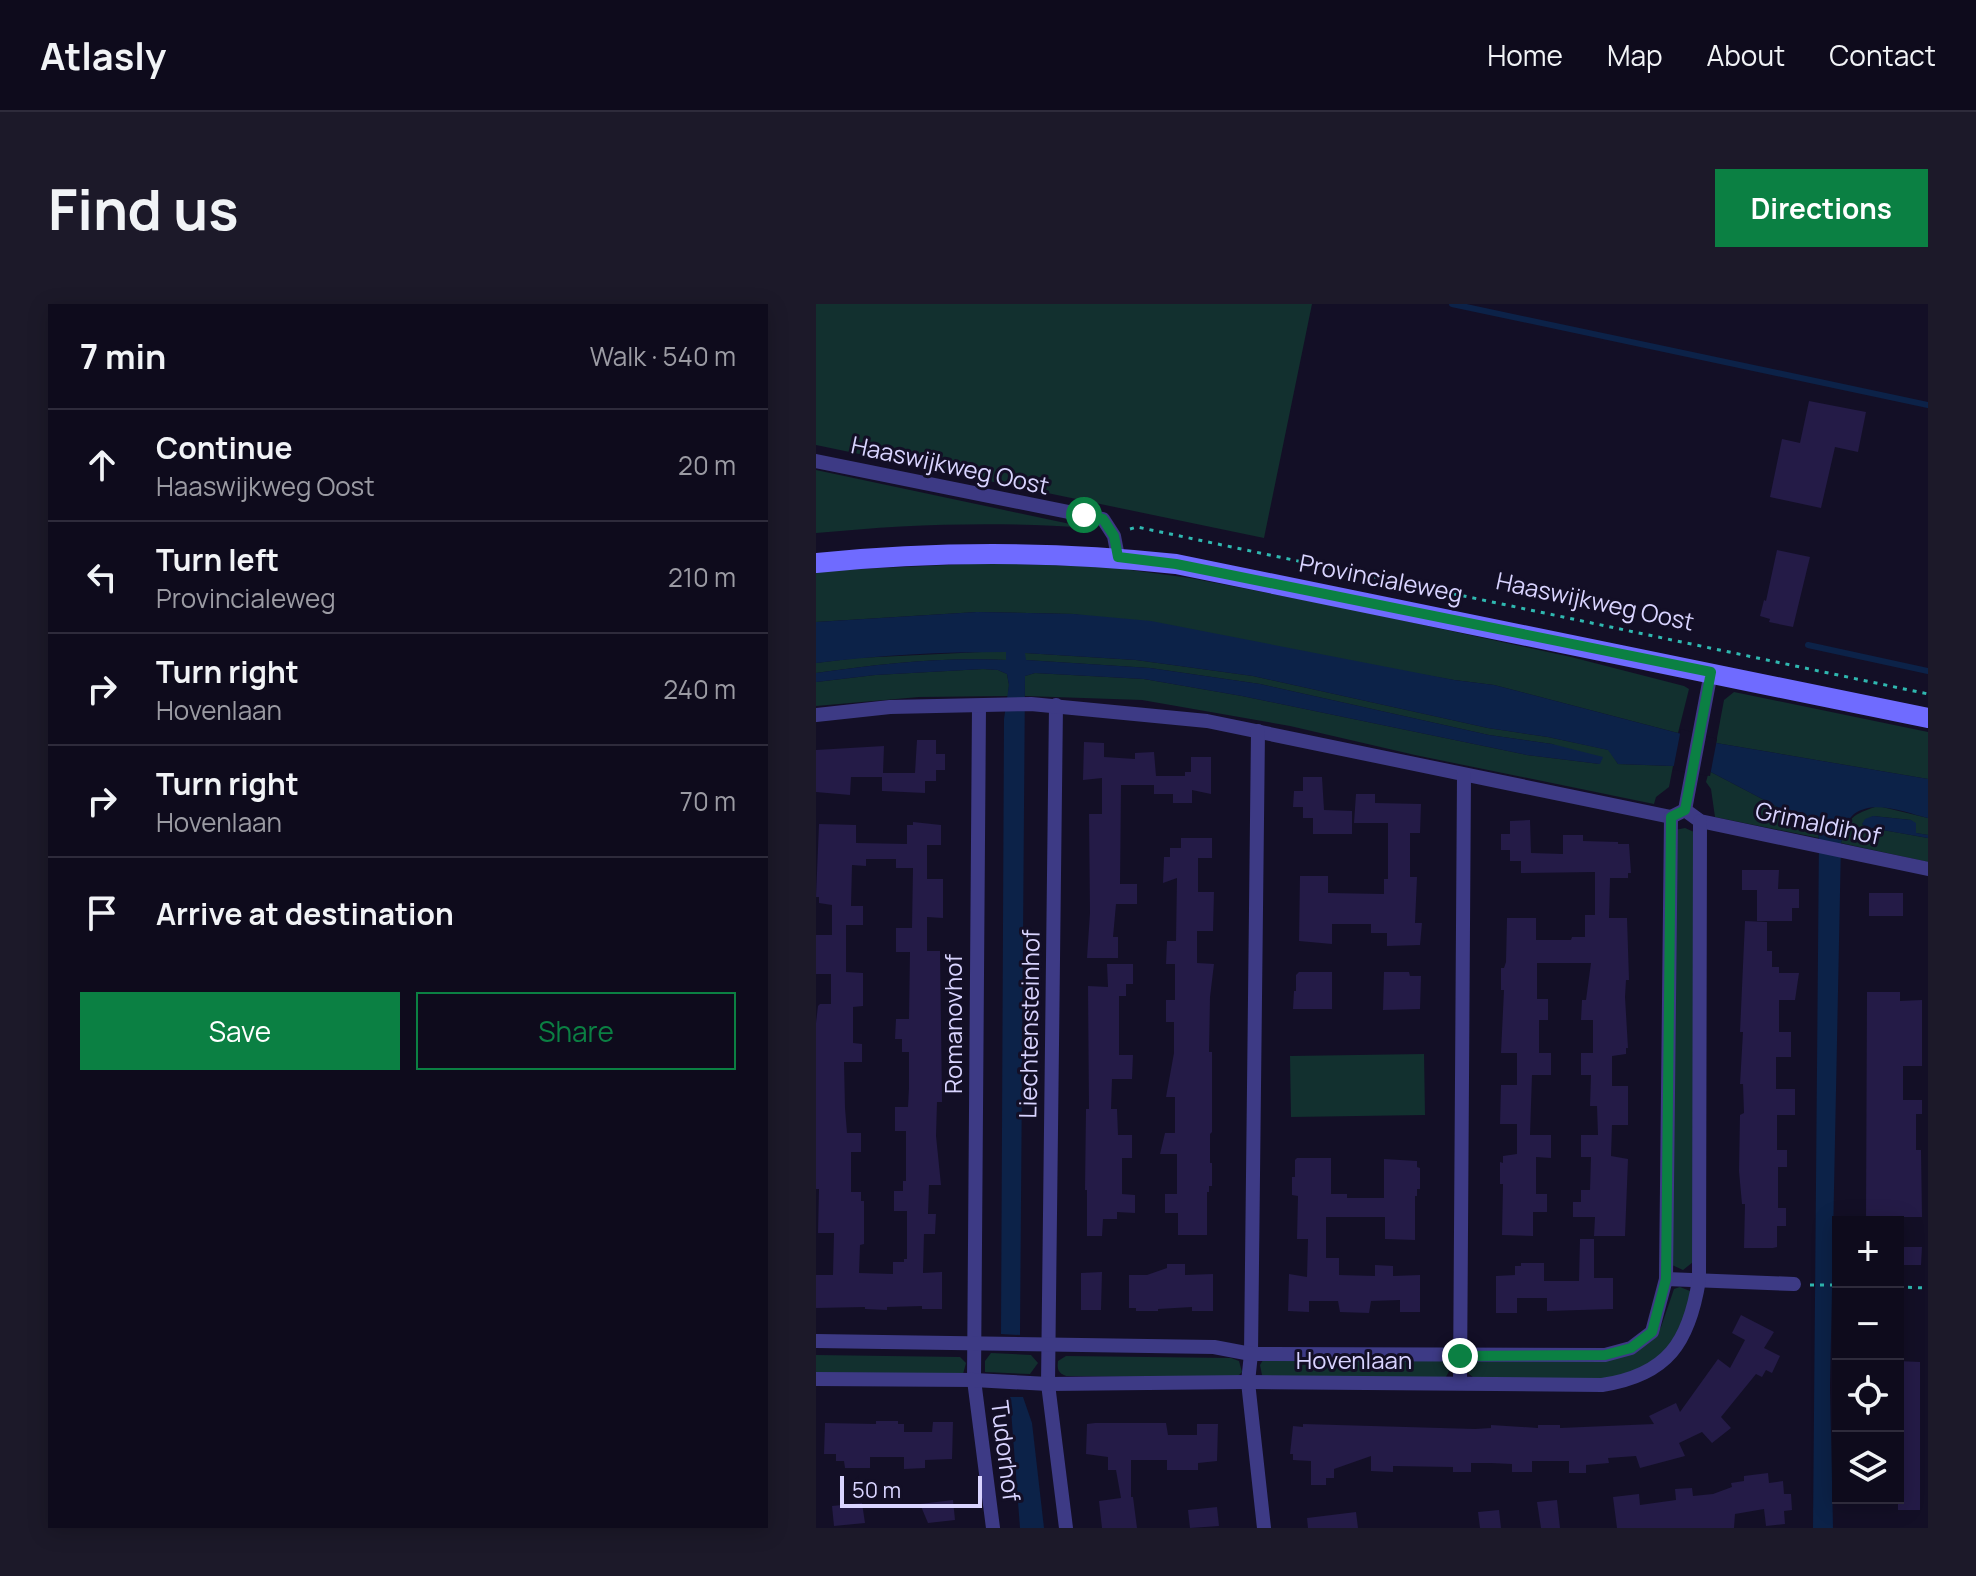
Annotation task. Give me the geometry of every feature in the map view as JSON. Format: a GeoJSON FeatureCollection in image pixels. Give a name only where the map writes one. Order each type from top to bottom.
{"type":"FeatureCollection","features":[{"type":"Feature","properties":{"kind":"main road","name":"Provincialeweg"},"geometry":{"type":"LineString","coordinates":[[816,563],[921,555],[1118,557],[1176,564],[1928,718]]}},
{"type":"Feature","properties":{"kind":"street","name":"Haaswijkweg Oost"},"geometry":{"type":"LineString","coordinates":[[816,461],[1103,519],[1114,536]]}},
{"type":"Feature","properties":{"kind":"street"},"geometry":{"type":"LineString","coordinates":[[1114,536],[1118,557]]}},
{"type":"Feature","properties":{"kind":"street"},"geometry":{"type":"LineString","coordinates":[[1685,810],[1711,672]]}},
{"type":"Feature","properties":{"kind":"street"},"geometry":{"type":"LineString","coordinates":[[816,715],[890,707],[1031,704],[1207,721],[1671,817],[1685,810]]}},
{"type":"Feature","properties":{"kind":"street","name":"Liechtensteinhof"},"geometry":{"type":"LineString","coordinates":[[1048,1345],[1056,705]]}},
{"type":"Feature","properties":{"kind":"street","name":"Romanovhof"},"geometry":{"type":"LineString","coordinates":[[973,1343],[979,706]]}},
{"type":"Feature","properties":{"kind":"street"},"geometry":{"type":"LineString","coordinates":[[1258,731],[1251,1354],[1248,1382],[1264,1528]]}},
{"type":"Feature","properties":{"kind":"street"},"geometry":{"type":"LineString","coordinates":[[1460,1383],[1464,775]]}},
{"type":"Feature","properties":{"kind":"street"},"geometry":{"type":"LineString","coordinates":[[1685,810],[1700,821]]}},
{"type":"Feature","properties":{"kind":"street","name":"Hovenlaan"},"geometry":{"type":"LineString","coordinates":[[816,1341],[1214,1347],[1251,1354],[1460,1356],[1605,1355],[1631,1348],[1652,1332],[1666,1279],[1671,817]]}},
{"type":"Feature","properties":{"kind":"street","name":"Hovenlaan"},"geometry":{"type":"LineString","coordinates":[[816,1379],[974,1380],[1048,1384],[1602,1385],[1628,1381],[1655,1368],[1678,1346],[1694,1315],[1699,1280],[1700,821]]}},
{"type":"Feature","properties":{"kind":"street","name":"Grimaldihof"},"geometry":{"type":"LineString","coordinates":[[1700,821],[1928,869]]}},
{"type":"Feature","properties":{"kind":"street"},"geometry":{"type":"LineString","coordinates":[[1666,1279],[1801,1285]]}},
{"type":"Feature","properties":{"kind":"street"},"geometry":{"type":"LineString","coordinates":[[973,1343],[974,1380]]}},
{"type":"Feature","properties":{"kind":"street"},"geometry":{"type":"LineString","coordinates":[[1048,1345],[1048,1384],[1066,1528]]}},
{"type":"Feature","properties":{"kind":"street","name":"Tudorhof"},"geometry":{"type":"LineString","coordinates":[[974,1380],[993,1528]]}},
{"type":"Feature","properties":{"kind":"path","name":"Haaswijkweg Oost"},"geometry":{"type":"LineString","coordinates":[[1114,536],[1137,527],[1928,694]]}},
{"type":"Feature","properties":{"kind":"path"},"geometry":{"type":"LineString","coordinates":[[1801,1285],[1832,1285]]}},
{"type":"Feature","properties":{"kind":"path"},"geometry":{"type":"LineString","coordinates":[[1904,1287],[1928,1288]]}},
{"type":"Feature","properties":{"kind":"green space"},"geometry":{"type":"Polygon","coordinates":[[[816,304],[1312,304],[1264,538],[816,445],[816,304]]]}},
{"type":"Feature","properties":{"kind":"green space"},"geometry":{"type":"Polygon","coordinates":[[[816,470],[1089,528],[952,524],[816,533],[816,470]]]}},
{"type":"Feature","properties":{"kind":"green space"},"geometry":{"type":"Polygon","coordinates":[[[990,563],[1108,567],[1190,578],[1571,657],[1689,689],[1678,733],[1494,685],[1074,614],[977,612],[816,622],[816,571],[990,563]]]}},
{"type":"Feature","properties":{"kind":"green space"},"geometry":{"type":"Polygon","coordinates":[[[1006,652],[1007,660],[911,662],[816,673],[816,663],[1006,652]]]}},
{"type":"Feature","properties":{"kind":"green space"},"geometry":{"type":"Polygon","coordinates":[[[1025,653],[1136,660],[1253,676],[1488,728],[1548,737],[1609,750],[1618,764],[1673,766],[1669,787],[1656,797],[1654,804],[1290,726],[1142,700],[1025,696],[1025,676],[1035,673],[1144,679],[1527,755],[1600,764],[1552,744],[1489,735],[1260,684],[1150,668],[1025,660],[1025,653]]]}},
{"type":"Feature","properties":{"kind":"green space"},"geometry":{"type":"Polygon","coordinates":[[[983,669],[1007,674],[1008,696],[919,697],[816,706],[816,682],[983,669]]]}},
{"type":"Feature","properties":{"kind":"green space"},"geometry":{"type":"Polygon","coordinates":[[[1734,692],[1928,732],[1928,779],[1716,743],[1724,700],[1734,692]]]}},
{"type":"Feature","properties":{"kind":"green space"},"geometry":{"type":"Polygon","coordinates":[[[1709,771],[1816,827],[1819,838],[1715,817],[1711,789],[1706,782],[1709,771]]]}},
{"type":"Feature","properties":{"kind":"green space"},"geometry":{"type":"Polygon","coordinates":[[[1878,806],[1928,818],[1928,835],[1915,833],[1911,820],[1873,816],[1862,824],[1928,838],[1928,862],[1841,843],[1846,827],[1853,818],[1878,806]]]}},
{"type":"Feature","properties":{"kind":"green space"},"geometry":{"type":"Polygon","coordinates":[[[1685,828],[1694,832],[1693,1262],[1683,1270],[1672,1265],[1675,830],[1685,828]]]}},
{"type":"Feature","properties":{"kind":"green space"},"geometry":{"type":"Polygon","coordinates":[[[1424,1054],[1425,1115],[1291,1117],[1290,1056],[1424,1054]]]}},
{"type":"Feature","properties":{"kind":"green space"},"geometry":{"type":"Polygon","coordinates":[[[1680,1287],[1690,1291],[1691,1304],[1669,1347],[1647,1366],[1610,1380],[1475,1379],[1468,1373],[1470,1361],[1553,1361],[1651,1340],[1661,1327],[1674,1289],[1680,1287]]]}},
{"type":"Feature","properties":{"kind":"green space"},"geometry":{"type":"Polygon","coordinates":[[[991,1353],[1031,1355],[1038,1363],[1030,1374],[985,1372],[985,1361],[991,1353]]]}},
{"type":"Feature","properties":{"kind":"green space"},"geometry":{"type":"Polygon","coordinates":[[[816,1355],[960,1357],[966,1363],[963,1374],[816,1374],[816,1355]]]}},
{"type":"Feature","properties":{"kind":"green space"},"geometry":{"type":"Polygon","coordinates":[[[1066,1356],[1231,1358],[1239,1361],[1242,1372],[1237,1377],[1226,1378],[1066,1376],[1060,1372],[1058,1361],[1066,1356]]]}},
{"type":"Feature","properties":{"kind":"green space"},"geometry":{"type":"Polygon","coordinates":[[[1263,1360],[1444,1360],[1450,1369],[1445,1379],[1270,1378],[1262,1375],[1260,1365],[1263,1360]]]}},
{"type":"Feature","properties":{"kind":"water"},"geometry":{"type":"Polygon","coordinates":[[[977,612],[1074,614],[1151,621],[1454,680],[1494,685],[1716,743],[1928,779],[1928,818],[1891,808],[1862,810],[1849,820],[1841,843],[1830,1387],[1833,1528],[1813,1528],[1819,838],[1816,827],[1709,771],[1618,764],[1608,750],[1488,728],[1253,676],[1136,660],[1025,653],[1026,660],[1150,668],[1260,684],[1603,757],[1600,764],[1527,755],[1144,679],[1035,673],[1025,676],[1020,1335],[1001,1334],[1004,719],[1009,685],[1007,674],[983,669],[816,682],[816,673],[935,660],[1006,660],[1006,652],[934,653],[816,663],[816,622],[977,612]]]}},
{"type":"Feature","properties":{"kind":"water"},"geometry":{"type":"Polygon","coordinates":[[[1873,816],[1911,820],[1916,823],[1916,833],[1928,835],[1928,838],[1862,824],[1873,816]]]}},
{"type":"Feature","properties":{"kind":"water"},"geometry":{"type":"Polygon","coordinates":[[[1010,1397],[1023,1397],[1032,1423],[1044,1528],[1020,1528],[1010,1397]]]}},
{"type":"Feature","properties":{"kind":"pier"},"geometry":{"type":"Polygon","coordinates":[[[1681,729],[1717,739],[1710,776],[1673,770],[1681,729]]]}},
{"type":"Feature","properties":{"kind":"building"},"geometry":{"type":"Polygon","coordinates":[[[1809,401],[1866,412],[1858,452],[1835,447],[1821,508],[1770,497],[1782,439],[1800,443],[1809,401]]]}},
{"type":"Feature","properties":{"kind":"building"},"geometry":{"type":"Polygon","coordinates":[[[1777,550],[1810,557],[1793,627],[1769,622],[1770,619],[1760,616],[1777,550]]]}},
{"type":"Feature","properties":{"kind":"building"},"geometry":{"type":"Polygon","coordinates":[[[917,740],[936,740],[936,754],[945,754],[945,770],[936,770],[936,781],[925,781],[925,793],[882,791],[882,777],[851,777],[850,795],[816,792],[816,750],[884,746],[883,773],[915,773],[917,740]]]}},
{"type":"Feature","properties":{"kind":"building"},"geometry":{"type":"Polygon","coordinates":[[[1084,742],[1104,743],[1104,757],[1135,759],[1135,753],[1154,752],[1156,776],[1185,776],[1185,772],[1191,772],[1191,757],[1211,757],[1211,794],[1192,790],[1192,803],[1173,803],[1173,794],[1154,794],[1154,785],[1121,785],[1120,884],[1137,884],[1137,904],[1116,904],[1113,937],[1118,937],[1118,958],[1087,958],[1089,814],[1102,814],[1102,778],[1083,780],[1084,742]]]}},
{"type":"Feature","properties":{"kind":"building"},"geometry":{"type":"Polygon","coordinates":[[[1303,777],[1322,777],[1324,810],[1352,811],[1352,834],[1313,834],[1313,818],[1303,818],[1303,807],[1293,807],[1294,791],[1303,791],[1303,777]]]}},
{"type":"Feature","properties":{"kind":"building"},"geometry":{"type":"Polygon","coordinates":[[[1356,794],[1375,794],[1375,803],[1421,804],[1420,833],[1410,833],[1410,877],[1417,877],[1415,923],[1422,923],[1420,945],[1387,946],[1387,933],[1371,933],[1371,924],[1332,924],[1332,944],[1299,941],[1300,876],[1328,876],[1328,893],[1384,894],[1384,879],[1388,879],[1388,823],[1354,823],[1356,794]]]}},
{"type":"Feature","properties":{"kind":"building"},"geometry":{"type":"Polygon","coordinates":[[[1530,820],[1531,853],[1563,854],[1563,835],[1583,835],[1583,841],[1629,844],[1631,873],[1628,873],[1628,878],[1610,878],[1609,918],[1627,918],[1629,980],[1626,980],[1625,997],[1628,1048],[1626,1054],[1612,1056],[1612,1086],[1628,1086],[1628,1125],[1612,1125],[1611,1156],[1628,1159],[1625,1236],[1594,1236],[1595,1217],[1573,1217],[1573,1202],[1581,1202],[1581,1190],[1590,1190],[1591,1157],[1581,1157],[1581,1135],[1598,1135],[1597,1106],[1590,1106],[1591,1075],[1581,1075],[1581,1053],[1593,1053],[1593,1020],[1581,1020],[1582,1000],[1586,1000],[1591,963],[1537,963],[1537,999],[1548,999],[1548,1020],[1539,1020],[1539,1053],[1551,1053],[1551,1075],[1532,1075],[1530,1135],[1551,1135],[1551,1158],[1536,1157],[1536,1194],[1547,1194],[1547,1212],[1533,1212],[1533,1236],[1502,1235],[1500,1162],[1503,1163],[1503,1156],[1517,1154],[1517,1124],[1500,1124],[1501,1085],[1517,1085],[1517,1053],[1501,1053],[1504,990],[1501,990],[1501,968],[1506,962],[1507,918],[1536,918],[1536,940],[1571,940],[1572,937],[1585,937],[1585,915],[1595,915],[1595,872],[1521,873],[1521,861],[1510,861],[1510,850],[1501,850],[1501,834],[1510,834],[1510,821],[1530,820]]]}},
{"type":"Feature","properties":{"kind":"building"},"geometry":{"type":"Polygon","coordinates":[[[913,822],[941,825],[941,845],[927,845],[927,879],[943,879],[943,918],[927,917],[927,951],[940,951],[942,1102],[937,1102],[936,1136],[941,1185],[929,1185],[928,1214],[936,1214],[935,1234],[924,1234],[923,1273],[942,1272],[942,1309],[922,1309],[922,1306],[887,1307],[887,1310],[816,1308],[816,1275],[833,1275],[834,1233],[818,1233],[819,1189],[816,1189],[816,1023],[818,1006],[831,1004],[831,974],[816,974],[816,935],[832,935],[832,905],[819,903],[819,897],[816,897],[819,824],[856,825],[856,843],[907,844],[907,825],[913,825],[913,822]],[[866,859],[866,866],[852,865],[851,906],[863,906],[863,925],[846,925],[846,972],[863,973],[863,1006],[853,1007],[853,1043],[862,1044],[862,1062],[844,1062],[847,1133],[861,1133],[861,1152],[851,1152],[851,1192],[861,1192],[861,1201],[864,1201],[864,1244],[860,1245],[859,1273],[893,1274],[893,1262],[907,1259],[907,1211],[894,1211],[894,1191],[903,1191],[903,1181],[906,1181],[906,1131],[895,1131],[895,1107],[908,1107],[909,1052],[902,1052],[902,1039],[895,1039],[896,1019],[909,1019],[910,952],[896,952],[896,928],[912,928],[913,868],[896,868],[896,859],[866,859]]]}},
{"type":"Feature","properties":{"kind":"building"},"geometry":{"type":"Polygon","coordinates":[[[1181,838],[1212,838],[1212,858],[1198,858],[1198,892],[1214,892],[1213,931],[1197,931],[1197,963],[1214,964],[1209,1052],[1212,1052],[1212,1186],[1207,1192],[1207,1235],[1178,1235],[1178,1213],[1165,1213],[1165,1194],[1177,1194],[1177,1154],[1160,1154],[1165,1133],[1175,1133],[1175,1097],[1166,1097],[1174,1053],[1174,1022],[1166,1022],[1166,1000],[1175,1000],[1175,964],[1166,964],[1167,941],[1176,941],[1177,878],[1163,883],[1164,857],[1170,857],[1170,848],[1181,848],[1181,838]]]}},
{"type":"Feature","properties":{"kind":"building"},"geometry":{"type":"Polygon","coordinates":[[[1742,870],[1779,870],[1778,889],[1799,889],[1799,908],[1792,908],[1792,921],[1757,921],[1757,890],[1742,890],[1742,870]]]}},
{"type":"Feature","properties":{"kind":"building"},"geometry":{"type":"Polygon","coordinates":[[[1869,893],[1903,893],[1903,916],[1869,916],[1869,893]]]}},
{"type":"Feature","properties":{"kind":"building"},"geometry":{"type":"Polygon","coordinates":[[[1745,921],[1767,922],[1767,951],[1772,951],[1772,967],[1779,967],[1779,973],[1799,973],[1795,1000],[1779,1000],[1779,1032],[1791,1032],[1791,1057],[1776,1057],[1776,1089],[1795,1089],[1795,1115],[1777,1115],[1777,1150],[1787,1150],[1787,1167],[1778,1167],[1778,1208],[1786,1208],[1786,1226],[1777,1226],[1777,1247],[1773,1248],[1744,1248],[1745,1204],[1742,1204],[1739,1171],[1740,1115],[1744,1113],[1743,1084],[1740,1084],[1743,1032],[1740,1032],[1745,921]]]}},
{"type":"Feature","properties":{"kind":"building"},"geometry":{"type":"Polygon","coordinates":[[[1107,964],[1133,964],[1133,984],[1126,984],[1126,996],[1119,996],[1119,1055],[1133,1055],[1132,1079],[1112,1079],[1111,1109],[1117,1109],[1118,1135],[1132,1135],[1132,1158],[1122,1158],[1122,1194],[1135,1195],[1135,1213],[1117,1212],[1117,1219],[1103,1219],[1102,1236],[1087,1236],[1088,986],[1108,987],[1107,964]]]}},
{"type":"Feature","properties":{"kind":"building"},"geometry":{"type":"Polygon","coordinates":[[[1299,972],[1332,972],[1332,1009],[1293,1009],[1296,975],[1299,972]]]}},
{"type":"Feature","properties":{"kind":"building"},"geometry":{"type":"Polygon","coordinates":[[[1384,972],[1409,972],[1410,976],[1421,976],[1420,1009],[1383,1010],[1384,972]]]}},
{"type":"Feature","properties":{"kind":"building"},"geometry":{"type":"Polygon","coordinates":[[[1867,992],[1900,992],[1900,1001],[1922,1000],[1922,1066],[1903,1066],[1903,1100],[1922,1100],[1922,1114],[1916,1114],[1916,1150],[1921,1150],[1922,1217],[1866,1216],[1867,992]]]}},
{"type":"Feature","properties":{"kind":"building"},"geometry":{"type":"Polygon","coordinates":[[[1297,1158],[1331,1158],[1331,1194],[1347,1194],[1347,1198],[1384,1198],[1384,1159],[1417,1161],[1420,1189],[1417,1189],[1415,1196],[1415,1240],[1385,1239],[1385,1217],[1326,1217],[1326,1258],[1339,1258],[1339,1275],[1375,1276],[1375,1265],[1393,1266],[1393,1276],[1420,1275],[1420,1312],[1400,1312],[1400,1300],[1371,1301],[1369,1313],[1340,1312],[1338,1301],[1309,1301],[1309,1312],[1288,1311],[1289,1274],[1307,1277],[1308,1239],[1297,1239],[1298,1196],[1292,1195],[1292,1177],[1295,1177],[1297,1158]]]}},
{"type":"Feature","properties":{"kind":"building"},"geometry":{"type":"Polygon","coordinates":[[[1580,1239],[1594,1239],[1594,1278],[1613,1278],[1613,1309],[1547,1311],[1547,1298],[1517,1298],[1517,1313],[1496,1313],[1496,1276],[1515,1275],[1515,1266],[1521,1266],[1521,1263],[1544,1263],[1544,1281],[1579,1281],[1580,1239]]]}},
{"type":"Feature","properties":{"kind":"building"},"geometry":{"type":"Polygon","coordinates":[[[1904,1247],[1922,1247],[1921,1265],[1904,1265],[1904,1247]]]}},
{"type":"Feature","properties":{"kind":"building"},"geometry":{"type":"Polygon","coordinates":[[[1167,1264],[1185,1264],[1185,1275],[1213,1274],[1213,1311],[1192,1311],[1192,1307],[1158,1311],[1129,1308],[1129,1275],[1147,1275],[1167,1268],[1167,1264]]]}},
{"type":"Feature","properties":{"kind":"building"},"geometry":{"type":"Polygon","coordinates":[[[1102,1272],[1101,1310],[1081,1310],[1081,1273],[1102,1272]]]}},
{"type":"Feature","properties":{"kind":"building"},"geometry":{"type":"Polygon","coordinates":[[[1741,1315],[1774,1332],[1764,1348],[1780,1356],[1772,1373],[1766,1370],[1762,1377],[1756,1374],[1721,1417],[1731,1428],[1712,1443],[1702,1432],[1679,1443],[1685,1456],[1640,1468],[1636,1456],[1608,1458],[1609,1463],[1586,1465],[1586,1473],[1569,1473],[1569,1461],[1532,1461],[1532,1472],[1512,1472],[1512,1464],[1491,1463],[1471,1463],[1471,1472],[1453,1472],[1453,1467],[1393,1466],[1393,1472],[1371,1471],[1371,1456],[1334,1469],[1334,1478],[1326,1478],[1326,1485],[1311,1485],[1311,1461],[1293,1460],[1293,1454],[1290,1454],[1293,1426],[1303,1427],[1303,1424],[1475,1429],[1491,1428],[1491,1425],[1538,1428],[1538,1425],[1560,1425],[1560,1428],[1654,1424],[1649,1416],[1676,1403],[1680,1412],[1718,1359],[1730,1368],[1745,1340],[1732,1333],[1741,1315]]]}},
{"type":"Feature","properties":{"kind":"building"},"geometry":{"type":"Polygon","coordinates":[[[1904,1361],[1920,1362],[1920,1510],[1898,1510],[1898,1504],[1904,1504],[1904,1361]]]}},
{"type":"Feature","properties":{"kind":"building"},"geometry":{"type":"Polygon","coordinates":[[[876,1421],[898,1421],[898,1424],[904,1424],[904,1432],[932,1432],[933,1422],[953,1422],[952,1459],[925,1460],[925,1468],[904,1469],[904,1457],[870,1457],[870,1468],[845,1468],[844,1461],[836,1461],[836,1454],[824,1454],[825,1423],[876,1424],[876,1421]]]}},
{"type":"Feature","properties":{"kind":"building"},"geometry":{"type":"Polygon","coordinates":[[[1166,1423],[1168,1435],[1197,1435],[1197,1424],[1218,1424],[1217,1461],[1198,1463],[1198,1470],[1167,1470],[1167,1460],[1131,1460],[1131,1497],[1137,1528],[1102,1528],[1099,1501],[1121,1498],[1116,1470],[1108,1470],[1108,1457],[1086,1454],[1087,1424],[1166,1423]]]}},
{"type":"Feature","properties":{"kind":"building"},"geometry":{"type":"Polygon","coordinates":[[[1768,1473],[1769,1483],[1783,1481],[1784,1494],[1791,1494],[1792,1510],[1784,1511],[1785,1524],[1766,1526],[1764,1509],[1735,1514],[1734,1528],[1617,1528],[1613,1497],[1639,1494],[1640,1505],[1676,1500],[1675,1489],[1692,1488],[1693,1496],[1713,1494],[1732,1487],[1731,1483],[1744,1481],[1744,1476],[1768,1473]]]}},
{"type":"Feature","properties":{"kind":"building"},"geometry":{"type":"Polygon","coordinates":[[[953,1500],[955,1520],[928,1523],[920,1504],[953,1500]]]}},
{"type":"Feature","properties":{"kind":"building"},"geometry":{"type":"Polygon","coordinates":[[[1557,1500],[1560,1528],[1541,1528],[1537,1502],[1557,1500]]]}},
{"type":"Feature","properties":{"kind":"building"},"geometry":{"type":"Polygon","coordinates":[[[862,1503],[865,1523],[834,1526],[832,1506],[862,1503]]]}},
{"type":"Feature","properties":{"kind":"building"},"geometry":{"type":"Polygon","coordinates":[[[1217,1507],[1219,1526],[1190,1528],[1188,1510],[1217,1507]]]}},
{"type":"Feature","properties":{"kind":"building"},"geometry":{"type":"Polygon","coordinates":[[[1499,1510],[1501,1528],[1480,1528],[1478,1512],[1499,1510]]]}},
{"type":"Feature","properties":{"kind":"building"},"geometry":{"type":"Polygon","coordinates":[[[1356,1512],[1358,1528],[1308,1528],[1307,1518],[1356,1512]]]}},
{"type":"Feature","properties":{"kind":"waterway"},"geometry":{"type":"LineString","coordinates":[[1452,304],[1928,405]]}},
{"type":"Feature","properties":{"kind":"waterway"},"geometry":{"type":"LineString","coordinates":[[1808,645],[1928,671]]}},
{"type":"Feature","properties":{"kind":"route"},"geometry":{"type":"LineString","coordinates":[[1084,515],[1103,519],[1114,536],[1118,557],[1176,564],[1711,672],[1685,810],[1671,817],[1666,1279],[1652,1332],[1631,1348],[1605,1355],[1460,1356]]}}]}
